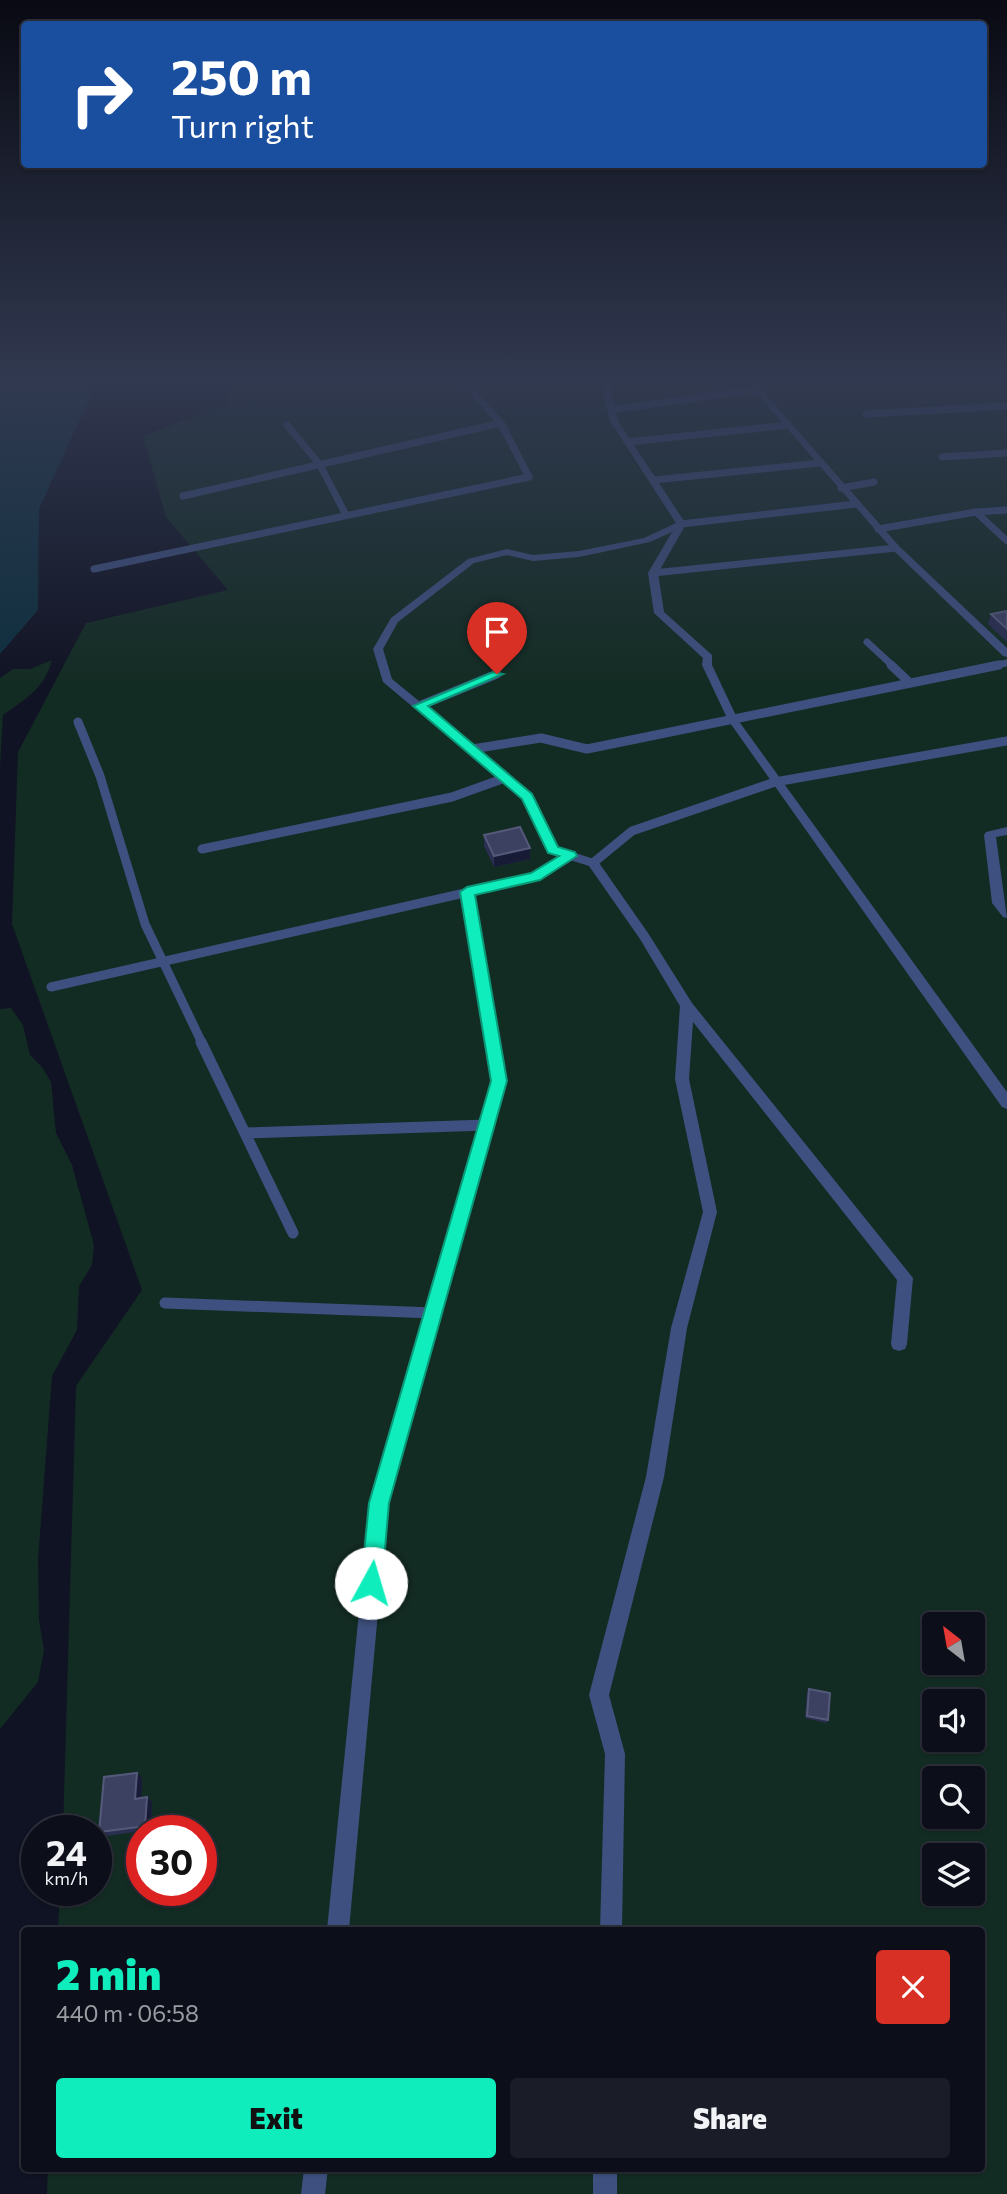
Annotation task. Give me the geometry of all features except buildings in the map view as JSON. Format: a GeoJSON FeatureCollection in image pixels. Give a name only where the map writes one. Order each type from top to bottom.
{"type":"FeatureCollection","features":[{"type":"Feature","properties":{"kind":"street"},"geometry":{"type":"LineString","coordinates":[[655,482],[681,524]]}},
{"type":"Feature","properties":{"kind":"street"},"geometry":{"type":"LineString","coordinates":[[836,482],[896,548],[1007,654]]}},
{"type":"Feature","properties":{"kind":"street"},"geometry":{"type":"LineString","coordinates":[[681,524],[653,573],[659,613],[708,657],[707,665],[733,720],[1007,1103]]}},
{"type":"Feature","properties":{"kind":"street"},"geometry":{"type":"LineString","coordinates":[[681,524],[647,540],[579,554],[533,558],[507,552],[471,561],[394,620],[378,649],[387,680],[528,797],[552,850],[593,863],[644,936],[687,1006],[905,1278],[899,1344]]}},
{"type":"Feature","properties":{"kind":"street"},"geometry":{"type":"LineString","coordinates":[[1007,831],[990,835],[998,903],[1007,914]]}},
{"type":"Feature","properties":{"kind":"street"},"geometry":{"type":"LineString","coordinates":[[338,1927],[379,1503],[499,1081],[467,892]]}},
{"type":"Feature","properties":{"kind":"street"},"geometry":{"type":"LineString","coordinates":[[611,1927],[615,1754],[599,1695],[655,1477],[678,1328],[710,1212],[682,1079],[687,1006]]}},
{"type":"Feature","properties":{"kind":"street"},"geometry":{"type":"LineString","coordinates":[[313,2194],[316,2172]]}},
{"type":"Feature","properties":{"kind":"street"},"geometry":{"type":"LineString","coordinates":[[605,2172],[605,2194]]}},
{"type":"Feature","properties":{"kind":"lane"},"geometry":{"type":"LineString","coordinates":[[183,496],[243,482]]}},
{"type":"Feature","properties":{"kind":"lane"},"geometry":{"type":"LineString","coordinates":[[329,482],[346,515]]}},
{"type":"Feature","properties":{"kind":"lane"},"geometry":{"type":"LineString","coordinates":[[94,569],[502,482]]}},
{"type":"Feature","properties":{"kind":"lane"},"geometry":{"type":"LineString","coordinates":[[841,488],[872,482]]}},
{"type":"Feature","properties":{"kind":"lane"},"geometry":{"type":"LineString","coordinates":[[681,524],[856,504]]}},
{"type":"Feature","properties":{"kind":"lane"},"geometry":{"type":"LineString","coordinates":[[878,529],[976,512],[1007,510]]}},
{"type":"Feature","properties":{"kind":"lane"},"geometry":{"type":"LineString","coordinates":[[976,512],[1007,541]]}},
{"type":"Feature","properties":{"kind":"lane"},"geometry":{"type":"LineString","coordinates":[[653,573],[896,548]]}},
{"type":"Feature","properties":{"kind":"lane"},"geometry":{"type":"LineString","coordinates":[[867,642],[910,683]]}},
{"type":"Feature","properties":{"kind":"lane"},"geometry":{"type":"LineString","coordinates":[[472,750],[541,738],[587,749],[1007,663]]}},
{"type":"Feature","properties":{"kind":"lane"},"geometry":{"type":"LineString","coordinates":[[419,706],[497,674]]}},
{"type":"Feature","properties":{"kind":"lane"},"geometry":{"type":"LineString","coordinates":[[78,722],[100,776],[145,924],[293,1233]]}},
{"type":"Feature","properties":{"kind":"lane"},"geometry":{"type":"LineString","coordinates":[[593,863],[632,831],[775,782],[1007,741]]}},
{"type":"Feature","properties":{"kind":"lane"},"geometry":{"type":"LineString","coordinates":[[202,849],[452,797],[505,778]]}},
{"type":"Feature","properties":{"kind":"lane"},"geometry":{"type":"LineString","coordinates":[[51,987],[535,877],[571,856]]}},
{"type":"Feature","properties":{"kind":"lane"},"geometry":{"type":"LineString","coordinates":[[244,1133],[487,1125]]}},
{"type":"Feature","properties":{"kind":"lane"},"geometry":{"type":"LineString","coordinates":[[165,1303],[434,1313]]}},
{"type":"Feature","properties":{"kind":"green space"},"geometry":{"type":"Polygon","coordinates":[[[156,482],[1007,482],[1007,2194],[47,2194],[48,2172],[985,2172],[985,1927],[58,1927],[59,1906],[112,1906],[112,1815],[63,1815],[76,1386],[142,1290],[12,924],[18,752],[86,623],[228,590],[166,517],[156,482]]]}},
{"type":"Feature","properties":{"kind":"green space"},"geometry":{"type":"Polygon","coordinates":[[[52,660],[39,685],[27,698],[3,715],[0,767],[0,678],[13,669],[30,669],[52,660]]]}},
{"type":"Feature","properties":{"kind":"green space"},"geometry":{"type":"Polygon","coordinates":[[[11,1008],[23,1025],[30,1055],[42,1067],[51,1082],[56,1133],[72,1165],[94,1245],[92,1265],[79,1286],[77,1330],[52,1376],[38,1560],[39,1620],[44,1650],[38,1682],[0,1729],[0,1009],[11,1008]]]}},
{"type":"Feature","properties":{"kind":"water"},"geometry":{"type":"Polygon","coordinates":[[[0,482],[51,482],[39,509],[38,610],[0,654],[0,482]]]}},
{"type":"Feature","properties":{"kind":"route"},"geometry":{"type":"LineString","coordinates":[[371,1583],[379,1503],[499,1081],[467,892],[535,877],[571,856],[552,850],[528,797],[419,706],[497,674]]}}]}
